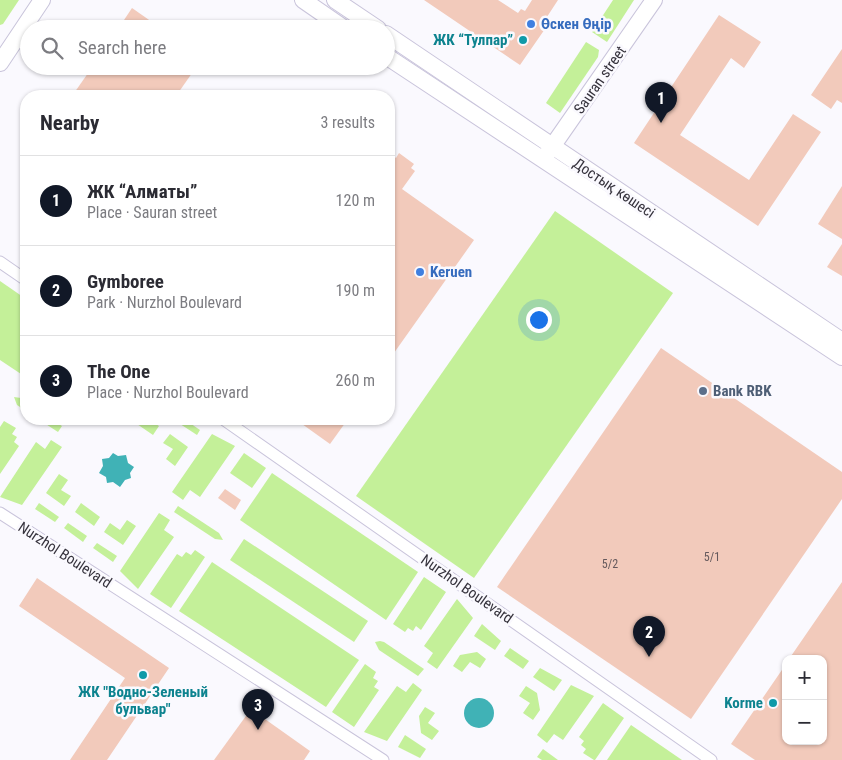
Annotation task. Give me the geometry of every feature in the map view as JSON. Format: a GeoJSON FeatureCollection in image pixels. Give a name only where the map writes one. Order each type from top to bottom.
{"type":"FeatureCollection","features":[{"type":"Feature","properties":{"kind":"street"},"geometry":{"type":"LineString","coordinates":[[29,20],[42,0]]}},
{"type":"Feature","properties":{"kind":"street"},"geometry":{"type":"LineString","coordinates":[[303,0],[332,20]]}},
{"type":"Feature","properties":{"kind":"street"},"geometry":{"type":"LineString","coordinates":[[335,0],[365,20]]}},
{"type":"Feature","properties":{"kind":"street","name":"Sauran street"},"geometry":{"type":"LineString","coordinates":[[548,153],[654,0]]}},
{"type":"Feature","properties":{"kind":"street"},"geometry":{"type":"LineString","coordinates":[[0,64],[20,34]]}},
{"type":"Feature","properties":{"kind":"street","name":"Достық көшесі"},"geometry":{"type":"LineString","coordinates":[[395,41],[548,153],[842,357]]}},
{"type":"Feature","properties":{"kind":"street","name":"Достық көшесі"},"geometry":{"type":"LineString","coordinates":[[395,61],[548,153],[842,341]]}},
{"type":"Feature","properties":{"kind":"street"},"geometry":{"type":"LineString","coordinates":[[0,262],[20,276]]}},
{"type":"Feature","properties":{"kind":"street","name":"Nurzhol Boulevard"},"geometry":{"type":"LineString","coordinates":[[232,425],[711,760]]}},
{"type":"Feature","properties":{"kind":"street","name":"Nurzhol Boulevard"},"geometry":{"type":"LineString","coordinates":[[0,513],[383,760]]}},
{"type":"Feature","properties":{"kind":"green space"},"geometry":{"type":"Polygon","coordinates":[[[0,0],[19,0],[3,24],[0,25],[0,0]]]}},
{"type":"Feature","properties":{"kind":"green space"},"geometry":{"type":"Polygon","coordinates":[[[613,0],[634,0],[607,42],[592,32],[613,0]]]}},
{"type":"Feature","properties":{"kind":"green space"},"geometry":{"type":"Polygon","coordinates":[[[586,42],[599,50],[598,57],[560,113],[546,103],[586,42]]]}},
{"type":"Feature","properties":{"kind":"green space"},"geometry":{"type":"Polygon","coordinates":[[[555,211],[673,293],[474,578],[356,496],[555,211]]]}},
{"type":"Feature","properties":{"kind":"green space"},"geometry":{"type":"Polygon","coordinates":[[[0,281],[20,295],[20,373],[0,360],[0,281]]]}},
{"type":"Feature","properties":{"kind":"green space"},"geometry":{"type":"Polygon","coordinates":[[[14,397],[20,398],[20,407],[17,405],[14,397]]]}},
{"type":"Feature","properties":{"kind":"green space"},"geometry":{"type":"Polygon","coordinates":[[[4,421],[16,428],[12,434],[17,437],[14,442],[19,446],[0,474],[0,427],[4,421]]]}},
{"type":"Feature","properties":{"kind":"green space"},"geometry":{"type":"Polygon","coordinates":[[[47,425],[62,426],[58,432],[47,425]]]}},
{"type":"Feature","properties":{"kind":"green space"},"geometry":{"type":"Polygon","coordinates":[[[138,425],[159,426],[153,435],[138,425]]]}},
{"type":"Feature","properties":{"kind":"green space"},"geometry":{"type":"Polygon","coordinates":[[[182,425],[193,425],[200,430],[197,435],[182,425]]]}},
{"type":"Feature","properties":{"kind":"green space"},"geometry":{"type":"Polygon","coordinates":[[[170,434],[188,447],[175,466],[166,459],[173,449],[163,443],[170,434]]]}},
{"type":"Feature","properties":{"kind":"green space"},"geometry":{"type":"Polygon","coordinates":[[[212,434],[235,446],[200,497],[190,490],[183,500],[172,492],[212,434]]]}},
{"type":"Feature","properties":{"kind":"green space"},"geometry":{"type":"Polygon","coordinates":[[[51,440],[62,447],[22,505],[0,497],[36,442],[45,449],[51,440]]]}},
{"type":"Feature","properties":{"kind":"green space"},"geometry":{"type":"Polygon","coordinates":[[[244,453],[266,468],[252,488],[230,473],[244,453]]]}},
{"type":"Feature","properties":{"kind":"green space"},"geometry":{"type":"Polygon","coordinates":[[[272,473],[418,572],[386,620],[240,520],[272,473]]]}},
{"type":"Feature","properties":{"kind":"green space"},"geometry":{"type":"Polygon","coordinates":[[[59,474],[68,480],[61,490],[71,496],[64,506],[46,493],[59,474]]]}},
{"type":"Feature","properties":{"kind":"green space"},"geometry":{"type":"Polygon","coordinates":[[[39,503],[59,517],[55,522],[35,509],[39,503]]]}},
{"type":"Feature","properties":{"kind":"green space"},"geometry":{"type":"Polygon","coordinates":[[[81,503],[100,517],[94,526],[75,512],[81,503]]]}},
{"type":"Feature","properties":{"kind":"green space"},"geometry":{"type":"Polygon","coordinates":[[[178,506],[219,533],[223,540],[215,539],[174,512],[178,506]]]}},
{"type":"Feature","properties":{"kind":"green space"},"geometry":{"type":"Polygon","coordinates":[[[159,513],[170,520],[164,530],[174,537],[138,589],[120,571],[159,513]]]}},
{"type":"Feature","properties":{"kind":"green space"},"geometry":{"type":"Polygon","coordinates":[[[127,520],[136,526],[123,545],[104,532],[110,523],[120,530],[127,520]]]}},
{"type":"Feature","properties":{"kind":"green space"},"geometry":{"type":"Polygon","coordinates":[[[68,523],[87,536],[83,542],[64,528],[68,523]]]}},
{"type":"Feature","properties":{"kind":"green space"},"geometry":{"type":"Polygon","coordinates":[[[244,539],[368,621],[354,642],[230,560],[244,539]]]}},
{"type":"Feature","properties":{"kind":"green space"},"geometry":{"type":"Polygon","coordinates":[[[97,543],[117,556],[113,562],[93,548],[97,543]]]}},
{"type":"Feature","properties":{"kind":"green space"},"geometry":{"type":"Polygon","coordinates":[[[195,550],[205,557],[171,608],[150,594],[177,554],[182,557],[186,552],[191,555],[195,550]]]}},
{"type":"Feature","properties":{"kind":"green space"},"geometry":{"type":"Polygon","coordinates":[[[212,562],[359,660],[326,707],[179,611],[212,562]]]}},
{"type":"Feature","properties":{"kind":"green space"},"geometry":{"type":"Polygon","coordinates":[[[424,577],[446,592],[421,630],[416,626],[413,631],[408,628],[405,632],[393,624],[424,577]]]}},
{"type":"Feature","properties":{"kind":"green space"},"geometry":{"type":"Polygon","coordinates":[[[457,599],[473,618],[437,669],[427,662],[433,653],[424,646],[457,599]]]}},
{"type":"Feature","properties":{"kind":"green space"},"geometry":{"type":"Polygon","coordinates":[[[482,624],[501,641],[495,650],[474,636],[482,624]]]}},
{"type":"Feature","properties":{"kind":"green space"},"geometry":{"type":"Polygon","coordinates":[[[380,641],[424,669],[418,676],[379,650],[375,642],[380,641]]]}},
{"type":"Feature","properties":{"kind":"green space"},"geometry":{"type":"Polygon","coordinates":[[[510,648],[529,661],[523,669],[504,656],[510,648]]]}},
{"type":"Feature","properties":{"kind":"green space"},"geometry":{"type":"Polygon","coordinates":[[[477,652],[486,659],[480,668],[470,662],[462,672],[453,666],[460,655],[477,652]]]}},
{"type":"Feature","properties":{"kind":"green space"},"geometry":{"type":"Polygon","coordinates":[[[365,664],[376,672],[373,678],[378,681],[374,687],[379,690],[354,727],[332,712],[365,664]]]}},
{"type":"Feature","properties":{"kind":"green space"},"geometry":{"type":"Polygon","coordinates":[[[540,668],[562,680],[554,691],[533,677],[540,668]]]}},
{"type":"Feature","properties":{"kind":"green space"},"geometry":{"type":"Polygon","coordinates":[[[413,683],[422,690],[387,741],[364,732],[397,686],[406,692],[413,683]]]}},
{"type":"Feature","properties":{"kind":"green space"},"geometry":{"type":"Polygon","coordinates":[[[571,685],[594,696],[563,740],[554,734],[547,743],[537,735],[571,685]]]}},
{"type":"Feature","properties":{"kind":"green space"},"geometry":{"type":"Polygon","coordinates":[[[526,686],[537,693],[540,710],[533,720],[523,713],[530,703],[519,696],[526,686]]]}},
{"type":"Feature","properties":{"kind":"green space"},"geometry":{"type":"Polygon","coordinates":[[[603,703],[624,718],[594,760],[583,753],[586,749],[581,745],[584,741],[579,737],[603,703]]]}},
{"type":"Feature","properties":{"kind":"green space"},"geometry":{"type":"Polygon","coordinates":[[[425,707],[435,713],[428,723],[439,731],[432,740],[421,733],[419,716],[425,707]]]}},
{"type":"Feature","properties":{"kind":"green space"},"geometry":{"type":"Polygon","coordinates":[[[631,725],[682,760],[607,760],[631,725]]]}},
{"type":"Feature","properties":{"kind":"green space"},"geometry":{"type":"Polygon","coordinates":[[[405,735],[426,749],[420,758],[398,747],[405,735]]]}},
{"type":"Feature","properties":{"kind":"green space"},"geometry":{"type":"Polygon","coordinates":[[[543,749],[558,760],[542,760],[537,757],[543,749]]]}},
{"type":"Feature","properties":{"kind":"water"},"geometry":{"type":"Polygon","coordinates":[[[113,453],[118,456],[126,455],[128,463],[134,467],[130,473],[131,478],[125,480],[120,487],[113,482],[107,483],[106,477],[99,473],[103,466],[102,459],[109,458],[113,453]]]}},
{"type":"Feature","properties":{"kind":"water"},"geometry":{"type":"Polygon","coordinates":[[[479,698],[490,702],[494,713],[490,724],[479,728],[468,724],[464,713],[468,702],[479,698]]]}},
{"type":"Feature","properties":{"kind":"building"},"geometry":{"type":"Polygon","coordinates":[[[424,0],[498,0],[518,13],[521,9],[525,11],[532,0],[558,0],[543,23],[547,26],[520,65],[424,0]]]}},
{"type":"Feature","properties":{"kind":"building"},"geometry":{"type":"Polygon","coordinates":[[[132,8],[149,20],[124,20],[132,8]]]}},
{"type":"Feature","properties":{"kind":"building"},"geometry":{"type":"Polygon","coordinates":[[[719,15],[761,42],[744,68],[731,58],[680,135],[749,180],[793,114],[821,132],[758,226],[634,143],[719,15]]]}},
{"type":"Feature","properties":{"kind":"building"},"geometry":{"type":"Polygon","coordinates":[[[842,49],[842,103],[837,100],[831,109],[811,95],[842,49]]]}},
{"type":"Feature","properties":{"kind":"building"},"geometry":{"type":"Polygon","coordinates":[[[87,75],[191,75],[180,90],[76,90],[87,75]]]}},
{"type":"Feature","properties":{"kind":"building","name":"Keruen"},"geometry":{"type":"Polygon","coordinates":[[[399,153],[414,164],[411,168],[415,171],[402,189],[474,240],[395,352],[395,157],[399,153]]]}},
{"type":"Feature","properties":{"kind":"building"},"geometry":{"type":"Polygon","coordinates":[[[842,186],[842,239],[818,224],[842,186]]]}},
{"type":"Feature","properties":{"kind":"building"},"geometry":{"type":"Polygon","coordinates":[[[842,244],[842,276],[827,267],[842,244]]]}},
{"type":"Feature","properties":{"kind":"building"},"geometry":{"type":"Polygon","coordinates":[[[661,348],[842,472],[842,499],[691,719],[497,587],[661,348]]]}},
{"type":"Feature","properties":{"kind":"building"},"geometry":{"type":"Polygon","coordinates":[[[303,425],[344,425],[330,444],[303,425]]]}},
{"type":"Feature","properties":{"kind":"building"},"geometry":{"type":"Polygon","coordinates":[[[225,489],[241,500],[235,510],[218,498],[225,489]]]}},
{"type":"Feature","properties":{"kind":"building","name":"ЖК \"Водно-Зеленый бульвар\""},"geometry":{"type":"Polygon","coordinates":[[[37,578],[169,668],[107,760],[70,760],[125,678],[19,606],[37,578]]]}},
{"type":"Feature","properties":{"kind":"building","name":"Korme"},"geometry":{"type":"Polygon","coordinates":[[[842,582],[842,760],[755,760],[731,744],[782,670],[782,745],[827,745],[827,655],[792,655],[842,582]]]}},
{"type":"Feature","properties":{"kind":"building"},"geometry":{"type":"Polygon","coordinates":[[[251,709],[310,751],[304,760],[214,760],[251,709]]]}},
{"type":"Feature","properties":{"kind":"place","name":"Өскен Өңір"},"geometry":{"type":"Point","coordinates":[531,24]}},
{"type":"Feature","properties":{"kind":"place","name":"ЖК “Тулпар”"},"geometry":{"type":"Point","coordinates":[523,40]}},
{"type":"Feature","properties":{"kind":"place","name":"ЖК “Алматы”"},"geometry":{"type":"Point","coordinates":[661,123]}},
{"type":"Feature","properties":{"kind":"place","name":"Keruen"},"geometry":{"type":"Point","coordinates":[420,272]}},
{"type":"Feature","properties":{"kind":"place","name":"Bank RBK"},"geometry":{"type":"Point","coordinates":[703,391]}},
{"type":"Feature","properties":{"kind":"place","name":"Gymboree"},"geometry":{"type":"Point","coordinates":[649,657]}},
{"type":"Feature","properties":{"kind":"place","name":"ЖК \"Водно-Зеленый бульвар\""},"geometry":{"type":"Point","coordinates":[143,675]}},
{"type":"Feature","properties":{"kind":"place","name":"Korme"},"geometry":{"type":"Point","coordinates":[773,703]}},
{"type":"Feature","properties":{"kind":"place","name":"The One"},"geometry":{"type":"Point","coordinates":[258,730]}}]}
